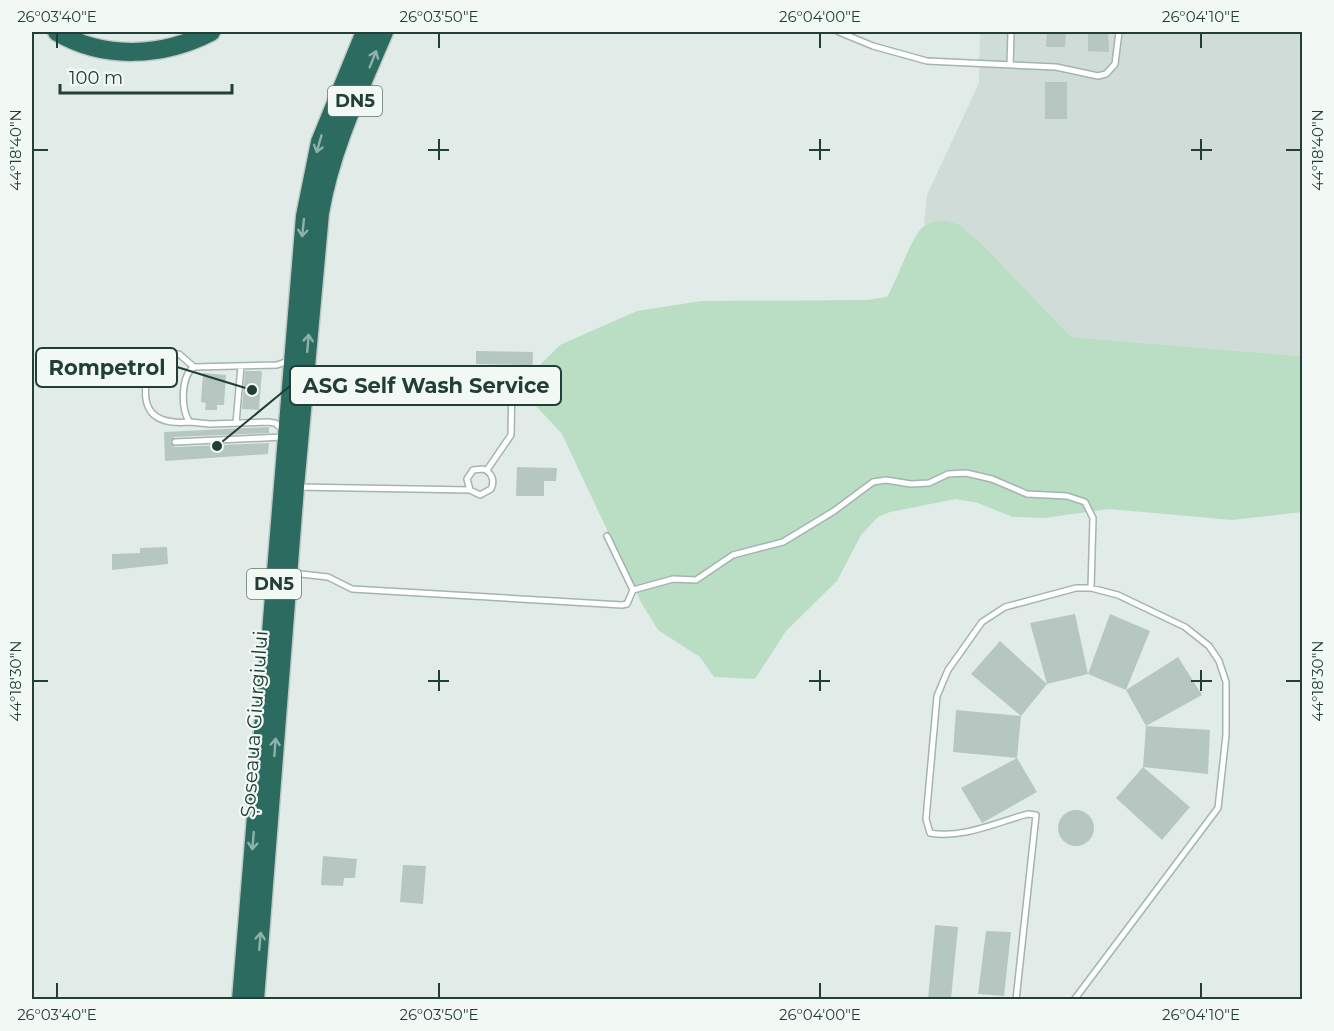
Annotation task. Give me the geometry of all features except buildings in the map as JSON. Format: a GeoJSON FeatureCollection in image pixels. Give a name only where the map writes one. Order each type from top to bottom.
{"type":"FeatureCollection","features":[{"type":"Feature","properties":{"kind":"highway"},"geometry":{"type":"LineString","coordinates":[[57,32],[101,49],[136,52],[171,48],[211,32]]}},
{"type":"Feature","properties":{"kind":"highway","name":"Șoseaua Giurgiului"},"geometry":{"type":"LineString","coordinates":[[241,999],[304,216],[312,170],[333,105],[365,32]]}},
{"type":"Feature","properties":{"kind":"highway","name":"Șoseaua Giurgiului"},"geometry":{"type":"LineString","coordinates":[[255,999],[295,487],[323,195],[341,133],[384,32]]}},
{"type":"Feature","properties":{"kind":"lane"},"geometry":{"type":"LineString","coordinates":[[838,32],[911,58],[948,64],[1056,67],[1098,76],[1106,74],[1115,64],[1119,32]]}},
{"type":"Feature","properties":{"kind":"lane"},"geometry":{"type":"LineString","coordinates":[[1010,65],[1011,32]]}},
{"type":"Feature","properties":{"kind":"lane"},"geometry":{"type":"LineString","coordinates":[[194,367],[179,354],[162,355],[150,364],[146,394],[148,410],[153,417],[178,423],[275,423],[286,436]]}},
{"type":"Feature","properties":{"kind":"lane"},"geometry":{"type":"LineString","coordinates":[[190,422],[185,415],[185,388],[188,372],[194,367],[277,365],[292,358]]}},
{"type":"Feature","properties":{"kind":"lane"},"geometry":{"type":"LineString","coordinates":[[236,423],[241,366]]}},
{"type":"Feature","properties":{"kind":"lane"},"geometry":{"type":"LineString","coordinates":[[487,470],[511,435],[512,379]]}},
{"type":"Feature","properties":{"kind":"lane"},"geometry":{"type":"LineString","coordinates":[[175,442],[286,436]]}},
{"type":"Feature","properties":{"kind":"lane"},"geometry":{"type":"LineString","coordinates":[[470,490],[467,483],[468,475],[477,468],[487,470]]}},
{"type":"Feature","properties":{"kind":"lane"},"geometry":{"type":"LineString","coordinates":[[295,487],[470,490],[480,495],[490,489],[493,481],[487,470]]}},
{"type":"Feature","properties":{"kind":"lane"},"geometry":{"type":"LineString","coordinates":[[633,590],[673,579],[696,580],[733,555],[783,542],[834,511],[873,482],[886,480],[911,484],[929,483],[948,474],[966,473],[992,479],[1027,494],[1068,496],[1085,502],[1093,518],[1091,588]]}},
{"type":"Feature","properties":{"kind":"lane"},"geometry":{"type":"LineString","coordinates":[[288,572],[328,577],[352,590],[603,605],[627,604],[633,590],[607,536]]}},
{"type":"Feature","properties":{"kind":"lane"},"geometry":{"type":"LineString","coordinates":[[1016,999],[1036,815],[1028,814],[979,829],[941,835],[930,833],[926,819],[937,696],[948,670],[982,622],[1005,607],[1076,588],[1091,588],[1118,595],[1185,627],[1209,646],[1219,662],[1226,682],[1226,735],[1218,808],[1074,999]]}},
{"type":"Feature","properties":{"kind":"shaded area"},"geometry":{"type":"Polygon","coordinates":[[[980,32],[1302,32],[1302,354],[1299,356],[1071,337],[986,248],[959,224],[941,220],[924,225],[927,195],[979,83],[980,32]]]}},
{"type":"Feature","properties":{"kind":"green space"},"geometry":{"type":"Polygon","coordinates":[[[941,220],[959,224],[986,248],[1071,337],[1299,356],[1302,354],[1302,512],[1232,520],[1109,509],[1044,518],[1013,517],[978,503],[956,499],[890,512],[878,517],[861,535],[837,581],[786,631],[755,679],[714,677],[700,657],[658,630],[642,604],[562,434],[536,406],[539,366],[560,345],[637,311],[701,301],[867,300],[887,297],[919,231],[928,224],[941,220]]]}},
{"type":"Feature","properties":{"kind":"place","name":"Rompetrol"},"geometry":{"type":"Point","coordinates":[252,390]}},
{"type":"Feature","properties":{"kind":"place","name":"ASG Self Wash Service"},"geometry":{"type":"Point","coordinates":[217,446]}}]}
